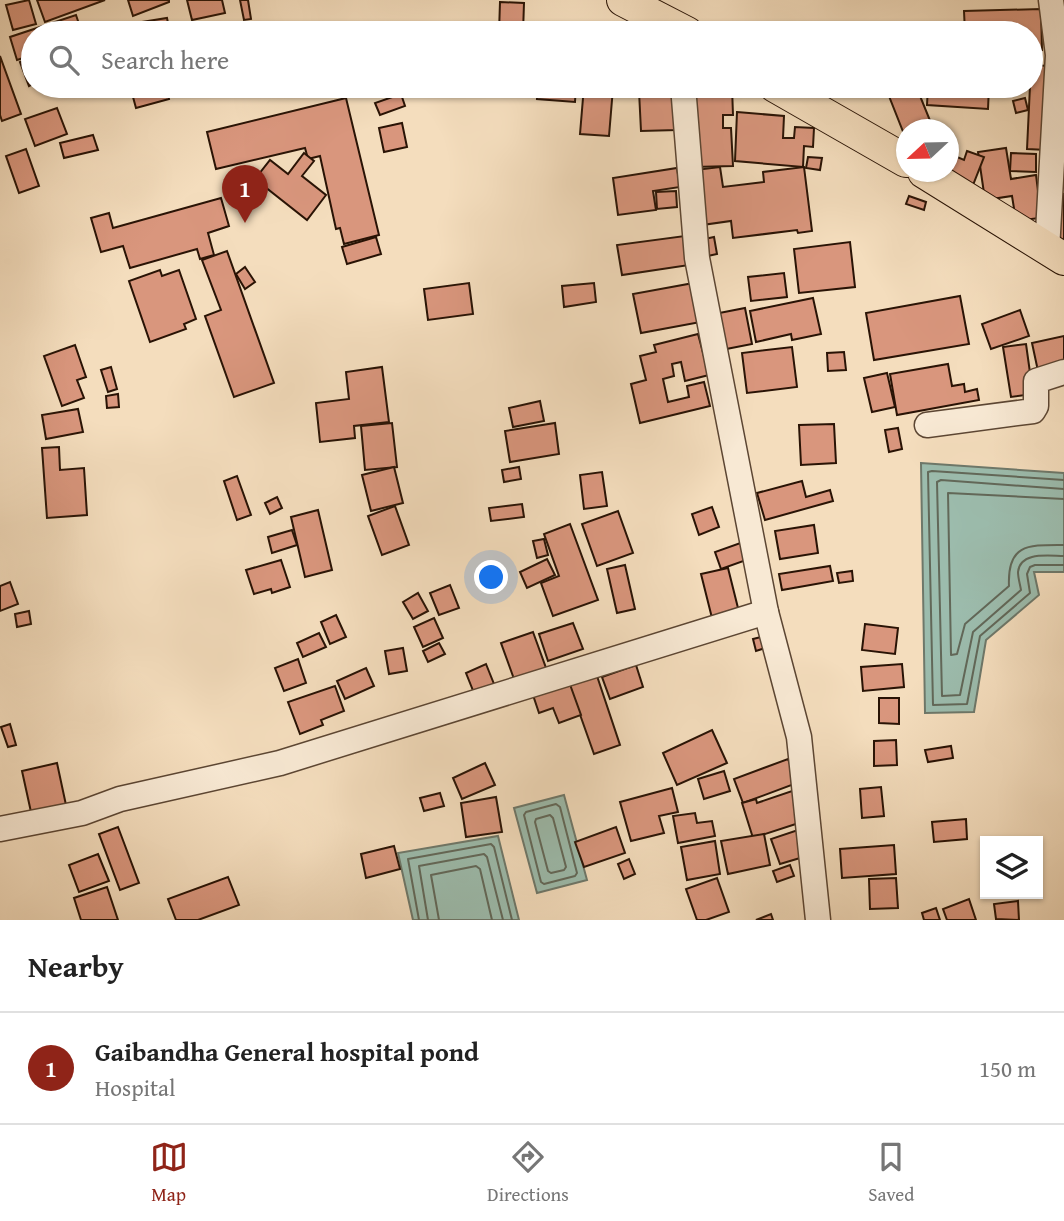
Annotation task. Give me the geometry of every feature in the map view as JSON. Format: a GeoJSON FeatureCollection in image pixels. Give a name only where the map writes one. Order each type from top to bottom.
{"type":"FeatureCollection","features":[{"type":"Feature","properties":{"kind":"main road"},"geometry":{"type":"LineString","coordinates":[[624,0],[662,21]]}},
{"type":"Feature","properties":{"kind":"main road"},"geometry":{"type":"LineString","coordinates":[[796,98],[896,155]]}},
{"type":"Feature","properties":{"kind":"main road"},"geometry":{"type":"LineString","coordinates":[[940,182],[1055,254]]}},
{"type":"Feature","properties":{"kind":"street"},"geometry":{"type":"LineString","coordinates":[[1052,0],[1058,55],[1055,254]]}},
{"type":"Feature","properties":{"kind":"street"},"geometry":{"type":"LineString","coordinates":[[685,98],[697,258],[766,612],[799,737],[818,920]]}},
{"type":"Feature","properties":{"kind":"street"},"geometry":{"type":"LineString","coordinates":[[927,425],[1033,411],[1036,406],[1036,380],[1064,372]]}},
{"type":"Feature","properties":{"kind":"street"},"geometry":{"type":"LineString","coordinates":[[0,830],[82,813],[120,799],[280,764],[766,612]]}},
{"type":"Feature","properties":{"kind":"water"},"geometry":{"type":"Polygon","coordinates":[[[921,463],[1064,473],[1064,572],[1034,572],[1039,595],[986,640],[974,712],[925,713],[921,463]]]}},
{"type":"Feature","properties":{"kind":"water"},"geometry":{"type":"Polygon","coordinates":[[[564,795],[587,880],[537,893],[514,808],[564,795]]]}},
{"type":"Feature","properties":{"kind":"water"},"geometry":{"type":"Polygon","coordinates":[[[498,836],[519,920],[413,920],[398,853],[498,836]]]}},
{"type":"Feature","properties":{"kind":"building"},"geometry":{"type":"Polygon","coordinates":[[[29,0],[35,21],[21,21],[21,28],[13,30],[6,5],[29,0]]]}},
{"type":"Feature","properties":{"kind":"building"},"geometry":{"type":"Polygon","coordinates":[[[37,0],[105,0],[48,21],[45,21],[37,0]]]}},
{"type":"Feature","properties":{"kind":"building"},"geometry":{"type":"Polygon","coordinates":[[[128,0],[169,0],[169,2],[133,16],[128,0]]]}},
{"type":"Feature","properties":{"kind":"building"},"geometry":{"type":"Polygon","coordinates":[[[187,0],[222,0],[225,13],[192,20],[187,0]]]}},
{"type":"Feature","properties":{"kind":"building"},"geometry":{"type":"Polygon","coordinates":[[[240,0],[248,0],[251,19],[244,20],[240,0]]]}},
{"type":"Feature","properties":{"kind":"building"},"geometry":{"type":"Polygon","coordinates":[[[500,2],[524,3],[523,21],[499,21],[500,2]]]}},
{"type":"Feature","properties":{"kind":"building"},"geometry":{"type":"Polygon","coordinates":[[[1041,9],[1041,21],[964,21],[964,11],[1041,9]]]}},
{"type":"Feature","properties":{"kind":"building"},"geometry":{"type":"Polygon","coordinates":[[[76,15],[78,21],[58,21],[76,15]]]}},
{"type":"Feature","properties":{"kind":"building"},"geometry":{"type":"Polygon","coordinates":[[[21,33],[21,59],[17,60],[10,37],[21,33]]]}},
{"type":"Feature","properties":{"kind":"building"},"geometry":{"type":"Polygon","coordinates":[[[0,56],[21,114],[2,121],[0,115],[0,56]]]}},
{"type":"Feature","properties":{"kind":"building"},"geometry":{"type":"Polygon","coordinates":[[[1043,66],[1049,66],[1047,150],[1027,149],[1029,98],[1043,98],[1043,66]]]}},
{"type":"Feature","properties":{"kind":"building"},"geometry":{"type":"Polygon","coordinates":[[[133,98],[169,98],[169,99],[136,108],[133,98]]]}},
{"type":"Feature","properties":{"kind":"building"},"geometry":{"type":"Polygon","coordinates":[[[346,98],[379,235],[344,244],[340,228],[336,229],[320,156],[308,159],[305,148],[216,169],[207,132],[346,98]]]}},
{"type":"Feature","properties":{"kind":"building"},"geometry":{"type":"Polygon","coordinates":[[[389,98],[402,98],[405,106],[380,115],[375,103],[389,98]]]}},
{"type":"Feature","properties":{"kind":"building"},"geometry":{"type":"Polygon","coordinates":[[[537,98],[575,98],[575,102],[537,98]]]}},
{"type":"Feature","properties":{"kind":"building"},"geometry":{"type":"Polygon","coordinates":[[[583,98],[612,98],[609,136],[580,134],[583,98]]]}},
{"type":"Feature","properties":{"kind":"building"},"geometry":{"type":"Polygon","coordinates":[[[639,98],[675,98],[677,130],[641,131],[639,98]]]}},
{"type":"Feature","properties":{"kind":"building"},"geometry":{"type":"Polygon","coordinates":[[[691,98],[732,98],[733,115],[723,115],[723,128],[731,128],[733,166],[694,167],[691,98]]]}},
{"type":"Feature","properties":{"kind":"building"},"geometry":{"type":"Polygon","coordinates":[[[890,98],[921,98],[929,119],[898,119],[890,98]]]}},
{"type":"Feature","properties":{"kind":"building"},"geometry":{"type":"Polygon","coordinates":[[[927,98],[988,98],[988,109],[927,105],[927,98]]]}},
{"type":"Feature","properties":{"kind":"building"},"geometry":{"type":"Polygon","coordinates":[[[1025,98],[1028,110],[1016,113],[1013,101],[1025,98]]]}},
{"type":"Feature","properties":{"kind":"building"},"geometry":{"type":"Polygon","coordinates":[[[57,108],[67,134],[35,146],[25,119],[57,108]]]}},
{"type":"Feature","properties":{"kind":"building"},"geometry":{"type":"Polygon","coordinates":[[[737,112],[784,116],[783,138],[794,138],[795,127],[814,128],[813,147],[804,146],[803,167],[735,161],[737,112]]]}},
{"type":"Feature","properties":{"kind":"building"},"geometry":{"type":"Polygon","coordinates":[[[402,123],[407,147],[384,152],[379,128],[402,123]]]}},
{"type":"Feature","properties":{"kind":"building"},"geometry":{"type":"Polygon","coordinates":[[[93,135],[98,150],[64,158],[60,143],[93,135]]]}},
{"type":"Feature","properties":{"kind":"building"},"geometry":{"type":"Polygon","coordinates":[[[1006,148],[1011,179],[1036,175],[1039,199],[1047,217],[1016,221],[1012,196],[985,200],[978,152],[1006,148]]]}},
{"type":"Feature","properties":{"kind":"building"},"geometry":{"type":"Polygon","coordinates":[[[26,149],[39,186],[19,193],[6,156],[26,149]]]}},
{"type":"Feature","properties":{"kind":"building"},"geometry":{"type":"Polygon","coordinates":[[[967,151],[984,157],[973,185],[959,180],[959,158],[964,160],[967,151]]]}},
{"type":"Feature","properties":{"kind":"building"},"geometry":{"type":"Polygon","coordinates":[[[304,153],[314,161],[302,176],[326,195],[307,220],[255,179],[270,160],[288,174],[304,153]]]}},
{"type":"Feature","properties":{"kind":"building"},"geometry":{"type":"Polygon","coordinates":[[[1011,153],[1036,154],[1036,172],[1010,171],[1011,153]]]}},
{"type":"Feature","properties":{"kind":"building"},"geometry":{"type":"Polygon","coordinates":[[[808,157],[822,158],[820,170],[806,168],[808,157]]]}},
{"type":"Feature","properties":{"kind":"building"},"geometry":{"type":"Polygon","coordinates":[[[720,167],[723,187],[764,182],[763,172],[804,167],[812,231],[798,233],[797,230],[733,238],[731,221],[702,225],[695,170],[720,167]]]}},
{"type":"Feature","properties":{"kind":"building"},"geometry":{"type":"Polygon","coordinates":[[[677,168],[680,187],[653,191],[656,210],[618,215],[613,178],[677,168]]]}},
{"type":"Feature","properties":{"kind":"building"},"geometry":{"type":"Polygon","coordinates":[[[676,191],[677,207],[657,209],[656,192],[676,191]]]}},
{"type":"Feature","properties":{"kind":"building"},"geometry":{"type":"Polygon","coordinates":[[[1060,193],[1064,194],[1064,240],[1057,239],[1060,193]]]}},
{"type":"Feature","properties":{"kind":"building"},"geometry":{"type":"Polygon","coordinates":[[[909,196],[926,202],[924,210],[906,204],[909,196]]]}},
{"type":"Feature","properties":{"kind":"building"},"geometry":{"type":"Polygon","coordinates":[[[221,198],[229,226],[208,233],[214,255],[200,259],[197,249],[130,268],[123,246],[101,252],[91,218],[109,213],[113,228],[221,198]]]}},
{"type":"Feature","properties":{"kind":"building"},"geometry":{"type":"Polygon","coordinates":[[[692,235],[696,264],[622,275],[617,245],[692,235]]]}},
{"type":"Feature","properties":{"kind":"building"},"geometry":{"type":"Polygon","coordinates":[[[376,237],[381,254],[347,264],[342,247],[376,237]]]}},
{"type":"Feature","properties":{"kind":"building"},"geometry":{"type":"Polygon","coordinates":[[[714,237],[717,254],[703,257],[700,240],[714,237]]]}},
{"type":"Feature","properties":{"kind":"building"},"geometry":{"type":"Polygon","coordinates":[[[850,242],[855,287],[799,293],[794,249],[850,242]]]}},
{"type":"Feature","properties":{"kind":"building"},"geometry":{"type":"Polygon","coordinates":[[[227,251],[274,383],[234,397],[205,316],[221,310],[202,260],[227,251]]]}},
{"type":"Feature","properties":{"kind":"building"},"geometry":{"type":"Polygon","coordinates":[[[245,267],[255,282],[245,289],[236,274],[245,267]]]}},
{"type":"Feature","properties":{"kind":"building"},"geometry":{"type":"Polygon","coordinates":[[[160,270],[162,276],[179,270],[196,319],[184,324],[186,329],[150,342],[129,281],[160,270]]]}},
{"type":"Feature","properties":{"kind":"building"},"geometry":{"type":"Polygon","coordinates":[[[784,273],[787,297],[751,301],[748,277],[784,273]]]}},
{"type":"Feature","properties":{"kind":"building"},"geometry":{"type":"Polygon","coordinates":[[[699,282],[706,321],[641,333],[633,294],[699,282]]]}},
{"type":"Feature","properties":{"kind":"building"},"geometry":{"type":"Polygon","coordinates":[[[469,283],[473,314],[428,320],[424,289],[469,283]]]}},
{"type":"Feature","properties":{"kind":"building"},"geometry":{"type":"Polygon","coordinates":[[[594,283],[596,302],[564,307],[562,286],[594,283]]]}},
{"type":"Feature","properties":{"kind":"building"},"geometry":{"type":"Polygon","coordinates":[[[960,296],[969,344],[874,360],[866,313],[960,296]]]}},
{"type":"Feature","properties":{"kind":"building"},"geometry":{"type":"Polygon","coordinates":[[[813,298],[821,334],[792,340],[791,334],[756,342],[750,311],[813,298]]]}},
{"type":"Feature","properties":{"kind":"building"},"geometry":{"type":"Polygon","coordinates":[[[745,308],[752,344],[716,351],[709,315],[745,308]]]}},
{"type":"Feature","properties":{"kind":"building"},"geometry":{"type":"Polygon","coordinates":[[[1020,310],[1029,336],[991,349],[982,324],[1020,310]]]}},
{"type":"Feature","properties":{"kind":"building"},"geometry":{"type":"Polygon","coordinates":[[[698,334],[709,375],[685,381],[681,362],[672,364],[674,376],[663,379],[668,402],[689,397],[687,386],[704,382],[710,406],[640,423],[631,384],[646,380],[640,356],[656,352],[654,345],[698,334]]]}},
{"type":"Feature","properties":{"kind":"building"},"geometry":{"type":"Polygon","coordinates":[[[1064,336],[1064,366],[1038,371],[1032,343],[1064,336]]]}},
{"type":"Feature","properties":{"kind":"building"},"geometry":{"type":"Polygon","coordinates":[[[1026,344],[1033,394],[1011,397],[1003,347],[1026,344]]]}},
{"type":"Feature","properties":{"kind":"building"},"geometry":{"type":"Polygon","coordinates":[[[75,345],[86,377],[77,380],[84,398],[62,406],[44,356],[75,345]]]}},
{"type":"Feature","properties":{"kind":"building"},"geometry":{"type":"Polygon","coordinates":[[[792,347],[797,387],[747,393],[742,353],[792,347]]]}},
{"type":"Feature","properties":{"kind":"building"},"geometry":{"type":"Polygon","coordinates":[[[844,352],[846,370],[828,371],[827,353],[844,352]]]}},
{"type":"Feature","properties":{"kind":"building"},"geometry":{"type":"Polygon","coordinates":[[[948,364],[952,386],[964,384],[965,392],[977,389],[979,400],[897,415],[890,374],[948,364]]]}},
{"type":"Feature","properties":{"kind":"building"},"geometry":{"type":"Polygon","coordinates":[[[111,367],[117,389],[108,392],[101,370],[111,367]]]}},
{"type":"Feature","properties":{"kind":"building"},"geometry":{"type":"Polygon","coordinates":[[[382,367],[389,422],[354,426],[355,438],[320,442],[316,403],[349,399],[346,372],[382,367]]]}},
{"type":"Feature","properties":{"kind":"building"},"geometry":{"type":"Polygon","coordinates":[[[887,373],[895,407],[872,412],[864,378],[887,373]]]}},
{"type":"Feature","properties":{"kind":"building"},"geometry":{"type":"Polygon","coordinates":[[[118,394],[119,407],[107,408],[106,396],[118,394]]]}},
{"type":"Feature","properties":{"kind":"building"},"geometry":{"type":"Polygon","coordinates":[[[540,401],[544,421],[513,427],[509,408],[540,401]]]}},
{"type":"Feature","properties":{"kind":"building"},"geometry":{"type":"Polygon","coordinates":[[[78,409],[83,432],[46,439],[42,415],[78,409]]]}},
{"type":"Feature","properties":{"kind":"building"},"geometry":{"type":"Polygon","coordinates":[[[392,423],[397,467],[365,470],[361,426],[392,423]]]}},
{"type":"Feature","properties":{"kind":"building"},"geometry":{"type":"Polygon","coordinates":[[[555,423],[559,454],[510,462],[505,431],[555,423]]]}},
{"type":"Feature","properties":{"kind":"building"},"geometry":{"type":"Polygon","coordinates":[[[834,424],[836,463],[801,465],[799,425],[834,424]]]}},
{"type":"Feature","properties":{"kind":"building"},"geometry":{"type":"Polygon","coordinates":[[[898,428],[902,449],[889,452],[885,430],[898,428]]]}},
{"type":"Feature","properties":{"kind":"building"},"geometry":{"type":"Polygon","coordinates":[[[59,447],[60,470],[84,468],[87,515],[47,518],[42,448],[59,447]]]}},
{"type":"Feature","properties":{"kind":"building"},"geometry":{"type":"Polygon","coordinates":[[[394,467],[403,503],[371,511],[362,475],[394,467]]]}},
{"type":"Feature","properties":{"kind":"building"},"geometry":{"type":"Polygon","coordinates":[[[519,467],[521,479],[504,482],[502,470],[519,467]]]}},
{"type":"Feature","properties":{"kind":"building"},"geometry":{"type":"Polygon","coordinates":[[[602,472],[607,506],[584,509],[580,475],[602,472]]]}},
{"type":"Feature","properties":{"kind":"building"},"geometry":{"type":"Polygon","coordinates":[[[237,476],[251,515],[237,520],[224,481],[237,476]]]}},
{"type":"Feature","properties":{"kind":"building"},"geometry":{"type":"Polygon","coordinates":[[[802,481],[806,497],[830,490],[833,501],[765,520],[757,493],[802,481]]]}},
{"type":"Feature","properties":{"kind":"building"},"geometry":{"type":"Polygon","coordinates":[[[277,497],[282,508],[270,514],[265,503],[277,497]]]}},
{"type":"Feature","properties":{"kind":"building"},"geometry":{"type":"Polygon","coordinates":[[[522,504],[524,517],[491,521],[489,508],[522,504]]]}},
{"type":"Feature","properties":{"kind":"building"},"geometry":{"type":"Polygon","coordinates":[[[395,506],[409,545],[382,555],[368,516],[395,506]]]}},
{"type":"Feature","properties":{"kind":"building"},"geometry":{"type":"Polygon","coordinates":[[[712,507],[719,527],[699,535],[692,514],[712,507]]]}},
{"type":"Feature","properties":{"kind":"building"},"geometry":{"type":"Polygon","coordinates":[[[318,510],[332,570],[305,577],[291,517],[318,510]]]}},
{"type":"Feature","properties":{"kind":"building"},"geometry":{"type":"Polygon","coordinates":[[[618,511],[633,553],[597,566],[582,524],[618,511]]]}},
{"type":"Feature","properties":{"kind":"building"},"geometry":{"type":"Polygon","coordinates":[[[570,524],[598,600],[553,616],[541,583],[559,576],[544,534],[570,524]]]}},
{"type":"Feature","properties":{"kind":"building"},"geometry":{"type":"Polygon","coordinates":[[[814,525],[818,553],[780,559],[775,531],[814,525]]]}},
{"type":"Feature","properties":{"kind":"building"},"geometry":{"type":"Polygon","coordinates":[[[292,530],[297,545],[272,553],[268,537],[292,530]]]}},
{"type":"Feature","properties":{"kind":"building"},"geometry":{"type":"Polygon","coordinates":[[[544,539],[548,555],[537,558],[533,541],[544,539]]]}},
{"type":"Feature","properties":{"kind":"building"},"geometry":{"type":"Polygon","coordinates":[[[746,541],[752,558],[721,569],[715,552],[746,541]]]}},
{"type":"Feature","properties":{"kind":"building"},"geometry":{"type":"Polygon","coordinates":[[[547,559],[555,575],[527,588],[520,572],[547,559]]]}},
{"type":"Feature","properties":{"kind":"building"},"geometry":{"type":"Polygon","coordinates":[[[281,560],[290,587],[272,593],[271,589],[254,594],[246,570],[281,560]]]}},
{"type":"Feature","properties":{"kind":"building"},"geometry":{"type":"Polygon","coordinates":[[[625,565],[635,609],[617,613],[607,569],[625,565]]]}},
{"type":"Feature","properties":{"kind":"building"},"geometry":{"type":"Polygon","coordinates":[[[830,566],[833,581],[782,590],[779,574],[830,566]]]}},
{"type":"Feature","properties":{"kind":"building"},"geometry":{"type":"Polygon","coordinates":[[[728,568],[740,616],[713,622],[701,574],[728,568]]]}},
{"type":"Feature","properties":{"kind":"building"},"geometry":{"type":"Polygon","coordinates":[[[852,571],[853,581],[839,583],[837,573],[852,571]]]}},
{"type":"Feature","properties":{"kind":"building"},"geometry":{"type":"Polygon","coordinates":[[[10,582],[18,604],[0,611],[0,586],[10,582]]]}},
{"type":"Feature","properties":{"kind":"building"},"geometry":{"type":"Polygon","coordinates":[[[450,585],[459,608],[439,615],[430,593],[450,585]]]}},
{"type":"Feature","properties":{"kind":"building"},"geometry":{"type":"Polygon","coordinates":[[[418,593],[428,611],[413,619],[403,602],[418,593]]]}},
{"type":"Feature","properties":{"kind":"building"},"geometry":{"type":"Polygon","coordinates":[[[29,611],[31,624],[17,627],[15,614],[29,611]]]}},
{"type":"Feature","properties":{"kind":"building"},"geometry":{"type":"Polygon","coordinates":[[[336,615],[346,637],[330,644],[321,622],[336,615]]]}},
{"type":"Feature","properties":{"kind":"building"},"geometry":{"type":"Polygon","coordinates":[[[434,618],[443,638],[423,647],[414,627],[434,618]]]}},
{"type":"Feature","properties":{"kind":"building"},"geometry":{"type":"Polygon","coordinates":[[[573,623],[583,649],[548,661],[539,634],[573,623]]]}},
{"type":"Feature","properties":{"kind":"building"},"geometry":{"type":"Polygon","coordinates":[[[865,624],[898,628],[895,654],[862,650],[865,624]]]}},
{"type":"Feature","properties":{"kind":"building"},"geometry":{"type":"Polygon","coordinates":[[[533,632],[546,668],[514,679],[501,643],[533,632]]]}},
{"type":"Feature","properties":{"kind":"building"},"geometry":{"type":"Polygon","coordinates":[[[319,633],[326,647],[303,657],[297,643],[319,633]]]}},
{"type":"Feature","properties":{"kind":"building"},"geometry":{"type":"Polygon","coordinates":[[[765,636],[768,647],[756,651],[753,639],[765,636]]]}},
{"type":"Feature","properties":{"kind":"building"},"geometry":{"type":"Polygon","coordinates":[[[439,643],[445,654],[428,662],[423,651],[439,643]]]}},
{"type":"Feature","properties":{"kind":"building"},"geometry":{"type":"Polygon","coordinates":[[[403,648],[407,671],[389,674],[385,651],[403,648]]]}},
{"type":"Feature","properties":{"kind":"building"},"geometry":{"type":"Polygon","coordinates":[[[298,659],[306,683],[284,691],[275,668],[298,659]]]}},
{"type":"Feature","properties":{"kind":"building"},"geometry":{"type":"Polygon","coordinates":[[[486,664],[494,684],[474,693],[466,673],[486,664]]]}},
{"type":"Feature","properties":{"kind":"building"},"geometry":{"type":"Polygon","coordinates":[[[902,664],[904,687],[863,691],[861,667],[902,664]]]}},
{"type":"Feature","properties":{"kind":"building"},"geometry":{"type":"Polygon","coordinates":[[[636,665],[643,687],[610,699],[602,677],[636,665]]]}},
{"type":"Feature","properties":{"kind":"building"},"geometry":{"type":"Polygon","coordinates":[[[366,668],[374,686],[345,699],[337,681],[366,668]]]}},
{"type":"Feature","properties":{"kind":"building"},"geometry":{"type":"Polygon","coordinates":[[[597,676],[620,745],[594,754],[567,678],[597,676]]]}},
{"type":"Feature","properties":{"kind":"building"},"geometry":{"type":"Polygon","coordinates":[[[568,679],[581,715],[559,723],[553,708],[539,713],[532,692],[568,679]]]}},
{"type":"Feature","properties":{"kind":"building"},"geometry":{"type":"Polygon","coordinates":[[[335,686],[344,711],[321,720],[323,725],[300,734],[288,702],[335,686]]]}},
{"type":"Feature","properties":{"kind":"building"},"geometry":{"type":"Polygon","coordinates":[[[879,698],[899,698],[899,724],[879,723],[879,698]]]}},
{"type":"Feature","properties":{"kind":"building"},"geometry":{"type":"Polygon","coordinates":[[[10,724],[16,745],[8,747],[1,727],[10,724]]]}},
{"type":"Feature","properties":{"kind":"building"},"geometry":{"type":"Polygon","coordinates":[[[712,730],[727,763],[677,785],[663,753],[712,730]]]}},
{"type":"Feature","properties":{"kind":"building"},"geometry":{"type":"Polygon","coordinates":[[[896,740],[897,765],[874,766],[874,741],[896,740]]]}},
{"type":"Feature","properties":{"kind":"building"},"geometry":{"type":"Polygon","coordinates":[[[951,746],[953,758],[928,762],[925,750],[951,746]]]}},
{"type":"Feature","properties":{"kind":"building"},"geometry":{"type":"Polygon","coordinates":[[[788,759],[797,783],[743,803],[734,779],[788,759]]]}},
{"type":"Feature","properties":{"kind":"building"},"geometry":{"type":"Polygon","coordinates":[[[57,763],[66,805],[31,812],[22,771],[57,763]]]}},
{"type":"Feature","properties":{"kind":"building"},"geometry":{"type":"Polygon","coordinates":[[[485,763],[495,785],[462,799],[453,778],[485,763]]]}},
{"type":"Feature","properties":{"kind":"building"},"geometry":{"type":"Polygon","coordinates":[[[724,771],[730,791],[704,799],[698,779],[724,771]]]}},
{"type":"Feature","properties":{"kind":"building"},"geometry":{"type":"Polygon","coordinates":[[[881,787],[884,816],[862,818],[860,789],[881,787]]]}},
{"type":"Feature","properties":{"kind":"building"},"geometry":{"type":"Polygon","coordinates":[[[672,788],[678,812],[659,816],[664,833],[631,841],[620,802],[672,788]]]}},
{"type":"Feature","properties":{"kind":"building"},"geometry":{"type":"Polygon","coordinates":[[[798,789],[808,820],[753,838],[742,803],[756,799],[757,803],[798,789]]]}},
{"type":"Feature","properties":{"kind":"building"},"geometry":{"type":"Polygon","coordinates":[[[440,793],[444,806],[424,811],[420,798],[440,793]]]}},
{"type":"Feature","properties":{"kind":"building"},"geometry":{"type":"Polygon","coordinates":[[[496,797],[502,832],[466,837],[461,803],[496,797]]]}},
{"type":"Feature","properties":{"kind":"building"},"geometry":{"type":"Polygon","coordinates":[[[695,813],[697,823],[712,821],[715,836],[678,843],[673,816],[695,813]]]}},
{"type":"Feature","properties":{"kind":"building"},"geometry":{"type":"Polygon","coordinates":[[[966,819],[967,839],[934,842],[932,822],[966,819]]]}},
{"type":"Feature","properties":{"kind":"building"},"geometry":{"type":"Polygon","coordinates":[[[118,827],[139,883],[120,890],[99,834],[118,827]]]}},
{"type":"Feature","properties":{"kind":"building"},"geometry":{"type":"Polygon","coordinates":[[[616,827],[625,853],[584,867],[575,842],[616,827]]]}},
{"type":"Feature","properties":{"kind":"building"},"geometry":{"type":"Polygon","coordinates":[[[801,829],[810,855],[780,864],[771,839],[801,829]]]}},
{"type":"Feature","properties":{"kind":"building"},"geometry":{"type":"Polygon","coordinates":[[[764,834],[770,865],[728,874],[721,841],[764,834]]]}},
{"type":"Feature","properties":{"kind":"building"},"geometry":{"type":"Polygon","coordinates":[[[715,841],[720,874],[687,880],[681,847],[715,841]]]}},
{"type":"Feature","properties":{"kind":"building"},"geometry":{"type":"Polygon","coordinates":[[[894,845],[896,874],[842,878],[840,849],[894,845]]]}},
{"type":"Feature","properties":{"kind":"building"},"geometry":{"type":"Polygon","coordinates":[[[394,846],[400,869],[366,878],[361,854],[394,846]]]}},
{"type":"Feature","properties":{"kind":"building"},"geometry":{"type":"Polygon","coordinates":[[[98,854],[109,881],[79,892],[69,865],[98,854]]]}},
{"type":"Feature","properties":{"kind":"building"},"geometry":{"type":"Polygon","coordinates":[[[629,859],[635,874],[624,879],[618,864],[629,859]]]}},
{"type":"Feature","properties":{"kind":"building"},"geometry":{"type":"Polygon","coordinates":[[[790,865],[794,876],[777,882],[773,871],[790,865]]]}},
{"type":"Feature","properties":{"kind":"building"},"geometry":{"type":"Polygon","coordinates":[[[228,877],[239,905],[198,920],[176,920],[168,899],[228,877]]]}},
{"type":"Feature","properties":{"kind":"building"},"geometry":{"type":"Polygon","coordinates":[[[717,878],[729,912],[706,920],[697,920],[686,889],[717,878]]]}},
{"type":"Feature","properties":{"kind":"building"},"geometry":{"type":"Polygon","coordinates":[[[896,878],[898,908],[870,909],[869,879],[896,878]]]}},
{"type":"Feature","properties":{"kind":"building"},"geometry":{"type":"Polygon","coordinates":[[[107,887],[118,920],[81,920],[74,898],[107,887]]]}},
{"type":"Feature","properties":{"kind":"building"},"geometry":{"type":"Polygon","coordinates":[[[969,899],[976,920],[947,920],[943,909],[969,899]]]}},
{"type":"Feature","properties":{"kind":"building"},"geometry":{"type":"Polygon","coordinates":[[[1018,901],[1019,920],[996,919],[994,904],[1018,901]]]}},
{"type":"Feature","properties":{"kind":"building"},"geometry":{"type":"Polygon","coordinates":[[[936,908],[940,920],[924,920],[922,913],[936,908]]]}},
{"type":"Feature","properties":{"kind":"building"},"geometry":{"type":"Polygon","coordinates":[[[771,914],[773,920],[756,920],[771,914]]]}},
{"type":"Feature","properties":{"kind":"place","name":"Gaibandha General hospital pond"},"geometry":{"type":"Point","coordinates":[245,223]}}]}
